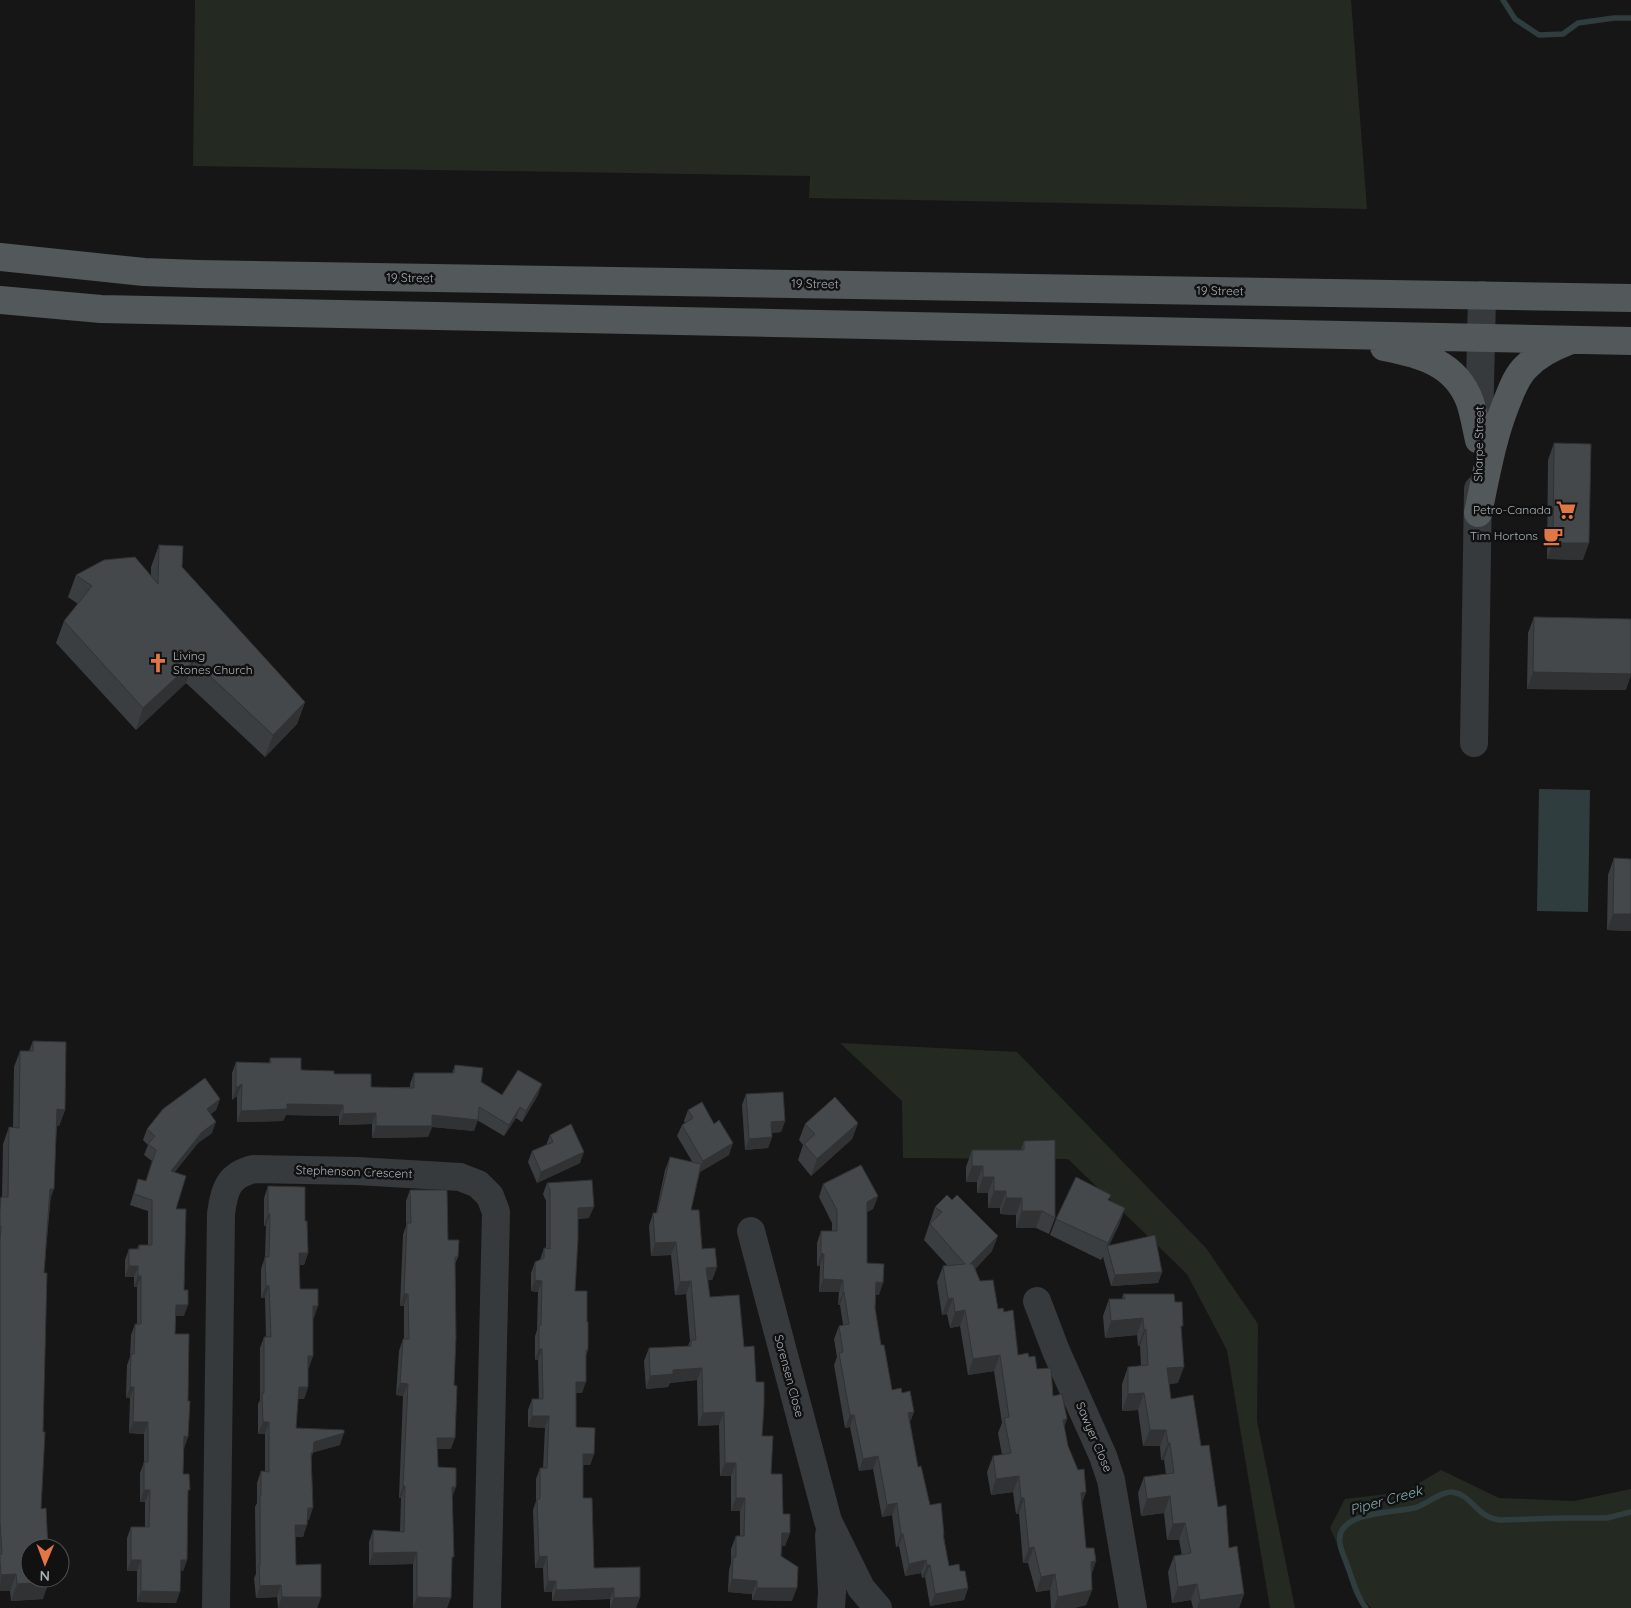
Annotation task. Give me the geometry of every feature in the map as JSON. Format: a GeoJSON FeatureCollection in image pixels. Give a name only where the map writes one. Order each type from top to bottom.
{"type":"FeatureCollection","features":[{"type":"Feature","properties":{"kind":"main road"},"geometry":{"type":"LineString","coordinates":[[0,240],[41,244],[121,257],[198,274]]}},
{"type":"Feature","properties":{"kind":"main road","name":"19 Street"},"geometry":{"type":"LineString","coordinates":[[0,257],[144,272],[198,274],[1631,298]]}},
{"type":"Feature","properties":{"kind":"main road"},"geometry":{"type":"LineString","coordinates":[[0,300],[101,309],[1631,341]]}},
{"type":"Feature","properties":{"kind":"main road"},"geometry":{"type":"LineString","coordinates":[[1321,335],[1411,353],[1448,369],[1464,389],[1470,403],[1479,440]]}},
{"type":"Feature","properties":{"kind":"main road"},"geometry":{"type":"LineString","coordinates":[[1478,513],[1495,436],[1511,390],[1525,368],[1538,357],[1553,348],[1573,340]]}},
{"type":"Feature","properties":{"kind":"street","name":"Sharpe Street"},"geometry":{"type":"LineString","coordinates":[[1474,743],[1482,295]]}},
{"type":"Feature","properties":{"kind":"street","name":"Stephenson Crescent"},"geometry":{"type":"LineString","coordinates":[[216,1608],[221,1214],[223,1199],[230,1183],[242,1172],[254,1169],[357,1170],[460,1177],[478,1184],[490,1196],[496,1212],[488,1608]]}},
{"type":"Feature","properties":{"kind":"street","name":"Sorensen Close"},"geometry":{"type":"LineString","coordinates":[[751,1231],[828,1521],[861,1588],[878,1608]]}},
{"type":"Feature","properties":{"kind":"street","name":"Sawyer Close"},"geometry":{"type":"LineString","coordinates":[[1038,1301],[1056,1351],[1103,1456],[1111,1480],[1133,1608]]}},
{"type":"Feature","properties":{"kind":"street","name":"Sorensen Close"},"geometry":{"type":"LineString","coordinates":[[828,1521],[831,1608]]}},
{"type":"Feature","properties":{"kind":"street"},"geometry":{"type":"LineString","coordinates":[[848,1608],[871,1608]]}},
{"type":"Feature","properties":{"kind":"shaded area"},"geometry":{"type":"Polygon","coordinates":[[[195,0],[1351,0],[1367,209],[809,198],[810,176],[193,166],[195,0]]]}},
{"type":"Feature","properties":{"kind":"shaded area"},"geometry":{"type":"Polygon","coordinates":[[[1539,789],[1590,790],[1588,912],[1537,911],[1539,789]]]}},
{"type":"Feature","properties":{"kind":"shaded area"},"geometry":{"type":"Polygon","coordinates":[[[840,1043],[1017,1052],[1206,1248],[1258,1324],[1257,1421],[1295,1608],[1270,1608],[1227,1350],[1187,1274],[1068,1159],[903,1158],[902,1101],[840,1043]]]}},
{"type":"Feature","properties":{"kind":"shaded area"},"geometry":{"type":"Polygon","coordinates":[[[1441,1470],[1499,1498],[1574,1501],[1631,1489],[1631,1608],[1371,1608],[1360,1595],[1330,1528],[1345,1499],[1404,1492],[1441,1470]]]}},
{"type":"Feature","properties":{"kind":"building","name":"Petro-Canada"},"geometry":{"type":"Polygon","coordinates":[[[1554,443],[1591,444],[1589,543],[1553,543],[1554,443]]]}},
{"type":"Feature","properties":{"kind":"building","name":"Living Stones Church"},"geometry":{"type":"Polygon","coordinates":[[[159,545],[183,546],[182,567],[305,702],[273,735],[194,661],[143,708],[64,621],[92,586],[76,575],[104,560],[135,557],[158,584],[159,545]]]}},
{"type":"Feature","properties":{"kind":"building"},"geometry":{"type":"Polygon","coordinates":[[[1534,617],[1631,619],[1631,674],[1533,672],[1534,617]]]}},
{"type":"Feature","properties":{"kind":"building"},"geometry":{"type":"Polygon","coordinates":[[[1614,858],[1631,859],[1631,914],[1613,914],[1614,858]]]}},
{"type":"Feature","properties":{"kind":"building"},"geometry":{"type":"Polygon","coordinates":[[[33,1041],[66,1042],[65,1110],[57,1109],[54,1189],[50,1189],[44,1273],[47,1273],[43,1432],[45,1432],[41,1509],[46,1508],[48,1538],[20,1538],[20,1584],[17,1584],[16,1574],[1,1575],[0,1561],[0,1554],[2,1554],[0,1521],[0,1211],[1,1197],[8,1197],[9,1127],[19,1128],[20,1051],[33,1051],[33,1041]]]}},
{"type":"Feature","properties":{"kind":"building"},"geometry":{"type":"Polygon","coordinates":[[[270,1058],[301,1058],[301,1070],[334,1071],[334,1074],[371,1074],[371,1087],[414,1088],[414,1073],[454,1073],[455,1065],[483,1068],[481,1082],[502,1095],[518,1070],[542,1084],[526,1111],[520,1107],[509,1125],[479,1107],[478,1120],[432,1115],[432,1126],[376,1126],[376,1113],[343,1114],[343,1105],[287,1104],[287,1109],[241,1111],[242,1084],[236,1088],[236,1062],[271,1063],[270,1058]]]}},
{"type":"Feature","properties":{"kind":"building"},"geometry":{"type":"Polygon","coordinates":[[[205,1078],[220,1099],[207,1109],[216,1122],[202,1132],[171,1171],[186,1176],[176,1209],[186,1209],[184,1290],[188,1290],[188,1305],[176,1305],[175,1334],[189,1334],[188,1401],[190,1401],[188,1437],[184,1436],[183,1474],[189,1474],[190,1490],[188,1490],[187,1560],[181,1560],[180,1592],[141,1591],[141,1560],[131,1560],[131,1527],[149,1527],[150,1490],[144,1490],[144,1462],[148,1462],[148,1422],[133,1422],[134,1387],[130,1387],[131,1354],[134,1354],[135,1324],[141,1324],[141,1276],[138,1276],[138,1266],[129,1266],[129,1249],[139,1249],[139,1245],[152,1245],[152,1200],[134,1194],[138,1179],[146,1181],[156,1150],[148,1144],[155,1136],[147,1129],[163,1109],[205,1078]]]}},
{"type":"Feature","properties":{"kind":"building"},"geometry":{"type":"Polygon","coordinates":[[[783,1092],[785,1121],[771,1122],[772,1137],[749,1139],[746,1094],[783,1092]]]}},
{"type":"Feature","properties":{"kind":"building"},"geometry":{"type":"Polygon","coordinates":[[[835,1097],[858,1123],[817,1159],[804,1144],[815,1134],[805,1124],[835,1097]]]}},
{"type":"Feature","properties":{"kind":"building"},"geometry":{"type":"Polygon","coordinates":[[[702,1102],[714,1124],[719,1120],[733,1143],[703,1161],[682,1125],[693,1118],[688,1110],[702,1102]]]}},
{"type":"Feature","properties":{"kind":"building"},"geometry":{"type":"Polygon","coordinates":[[[571,1124],[584,1152],[541,1172],[532,1151],[553,1142],[550,1135],[571,1124]]]}},
{"type":"Feature","properties":{"kind":"building"},"geometry":{"type":"Polygon","coordinates":[[[1055,1140],[1055,1218],[1042,1211],[1022,1211],[1022,1198],[1006,1198],[1006,1191],[994,1191],[994,1177],[983,1177],[983,1166],[972,1166],[972,1150],[1024,1150],[1024,1141],[1055,1140]]]}},
{"type":"Feature","properties":{"kind":"building"},"geometry":{"type":"Polygon","coordinates":[[[670,1157],[701,1164],[691,1210],[699,1210],[702,1249],[715,1248],[717,1267],[706,1268],[710,1297],[739,1295],[744,1347],[754,1346],[756,1382],[764,1382],[762,1436],[773,1436],[771,1474],[782,1474],[783,1514],[790,1514],[790,1533],[782,1533],[781,1556],[798,1567],[797,1588],[757,1588],[757,1581],[732,1579],[733,1557],[736,1557],[736,1536],[744,1536],[745,1498],[736,1498],[736,1463],[725,1463],[724,1412],[703,1413],[702,1368],[673,1370],[673,1374],[650,1376],[649,1348],[691,1346],[691,1340],[696,1340],[691,1281],[680,1282],[676,1242],[655,1243],[653,1213],[657,1213],[670,1157]]]}},
{"type":"Feature","properties":{"kind":"building"},"geometry":{"type":"Polygon","coordinates":[[[861,1165],[878,1196],[867,1202],[867,1263],[884,1264],[883,1283],[876,1282],[875,1308],[881,1345],[884,1345],[892,1390],[901,1388],[902,1393],[910,1391],[914,1412],[908,1413],[918,1467],[921,1466],[930,1505],[941,1503],[943,1535],[949,1566],[959,1564],[960,1571],[965,1571],[968,1588],[935,1594],[930,1565],[927,1565],[926,1560],[909,1564],[903,1534],[901,1534],[897,1503],[887,1505],[878,1456],[863,1459],[854,1415],[850,1415],[839,1353],[843,1352],[839,1326],[849,1324],[843,1292],[843,1280],[823,1279],[824,1254],[821,1254],[821,1231],[837,1231],[837,1210],[823,1184],[861,1165]]]}},
{"type":"Feature","properties":{"kind":"building"},"geometry":{"type":"Polygon","coordinates":[[[1076,1177],[1111,1195],[1108,1200],[1125,1208],[1108,1243],[1056,1219],[1076,1177]]]}},
{"type":"Feature","properties":{"kind":"building"},"geometry":{"type":"Polygon","coordinates":[[[592,1180],[594,1207],[578,1208],[575,1291],[587,1291],[588,1322],[586,1382],[576,1382],[576,1427],[595,1428],[594,1454],[583,1454],[583,1498],[592,1498],[594,1568],[640,1567],[640,1597],[614,1598],[614,1588],[556,1590],[556,1581],[548,1581],[547,1556],[539,1557],[537,1499],[540,1499],[540,1468],[547,1468],[549,1416],[532,1416],[532,1399],[543,1399],[542,1349],[539,1349],[542,1281],[535,1280],[535,1262],[544,1258],[544,1248],[550,1249],[550,1190],[547,1183],[592,1180]]]}},
{"type":"Feature","properties":{"kind":"building"},"geometry":{"type":"Polygon","coordinates":[[[268,1186],[305,1187],[305,1221],[307,1221],[308,1253],[299,1253],[300,1289],[318,1289],[318,1306],[313,1306],[313,1356],[308,1356],[308,1387],[299,1387],[296,1428],[344,1430],[344,1433],[314,1442],[313,1453],[311,1453],[313,1508],[308,1508],[307,1525],[295,1525],[296,1565],[321,1564],[321,1597],[282,1597],[281,1585],[260,1586],[261,1471],[269,1472],[269,1422],[263,1422],[262,1393],[264,1393],[264,1337],[271,1337],[269,1286],[266,1286],[265,1257],[269,1257],[270,1214],[268,1214],[268,1186]]]}},
{"type":"Feature","properties":{"kind":"building"},"geometry":{"type":"Polygon","coordinates":[[[410,1190],[447,1190],[448,1240],[459,1240],[458,1257],[455,1257],[456,1337],[454,1385],[457,1386],[455,1438],[437,1438],[438,1467],[456,1468],[456,1487],[452,1487],[454,1557],[452,1557],[451,1598],[417,1597],[417,1552],[373,1553],[373,1530],[404,1532],[405,1486],[403,1486],[408,1384],[400,1383],[403,1339],[409,1339],[408,1294],[404,1294],[407,1223],[411,1223],[410,1190]]]}},
{"type":"Feature","properties":{"kind":"building"},"geometry":{"type":"Polygon","coordinates":[[[947,1195],[952,1200],[957,1195],[998,1236],[970,1264],[973,1264],[980,1281],[993,1280],[998,1309],[1003,1308],[1004,1312],[1013,1310],[1018,1355],[1028,1353],[1029,1357],[1035,1356],[1037,1369],[1051,1368],[1053,1396],[1062,1394],[1067,1419],[1063,1420],[1068,1446],[1078,1470],[1084,1469],[1086,1492],[1081,1493],[1086,1548],[1094,1548],[1096,1561],[1091,1562],[1092,1590],[1058,1597],[1055,1574],[1041,1577],[1034,1547],[1029,1548],[1024,1498],[1021,1498],[1019,1476],[996,1479],[993,1456],[1011,1453],[1004,1418],[1009,1417],[1000,1355],[973,1359],[965,1310],[955,1312],[953,1298],[948,1299],[943,1266],[965,1264],[930,1224],[942,1212],[935,1207],[947,1195]]]}},
{"type":"Feature","properties":{"kind":"building"},"geometry":{"type":"Polygon","coordinates":[[[1155,1235],[1162,1272],[1115,1275],[1107,1246],[1155,1235]]]}},
{"type":"Feature","properties":{"kind":"building"},"geometry":{"type":"Polygon","coordinates":[[[1123,1294],[1174,1294],[1175,1302],[1182,1302],[1183,1326],[1181,1326],[1184,1367],[1167,1368],[1171,1399],[1193,1395],[1201,1446],[1209,1445],[1218,1507],[1226,1505],[1229,1548],[1237,1546],[1244,1594],[1200,1600],[1197,1584],[1178,1587],[1174,1556],[1191,1553],[1185,1523],[1173,1524],[1170,1496],[1147,1499],[1144,1477],[1174,1473],[1170,1443],[1168,1443],[1166,1430],[1150,1430],[1144,1393],[1128,1394],[1128,1367],[1148,1365],[1146,1329],[1144,1330],[1143,1318],[1111,1321],[1109,1299],[1125,1299],[1123,1294]]]}},
{"type":"Feature","properties":{"kind":"waterway","name":"Piper Creek"},"geometry":{"type":"LineString","coordinates":[[1503,0],[1515,19],[1539,35],[1563,34],[1578,23],[1614,18],[1631,18]]}},
{"type":"Feature","properties":{"kind":"waterway","name":"Piper Creek"},"geometry":{"type":"LineString","coordinates":[[1366,1608],[1357,1592],[1340,1544],[1341,1533],[1346,1525],[1355,1519],[1367,1515],[1414,1508],[1448,1492],[1465,1497],[1485,1515],[1500,1520],[1607,1518],[1631,1512]]}},
{"type":"Feature","properties":{"kind":"place","name":"Petro-Canada"},"geometry":{"type":"Point","coordinates":[1566,510]}},
{"type":"Feature","properties":{"kind":"place","name":"Tim Hortons"},"geometry":{"type":"Point","coordinates":[1553,536]}},
{"type":"Feature","properties":{"kind":"place","name":"Living Stones Church"},"geometry":{"type":"Point","coordinates":[158,663]}}]}
